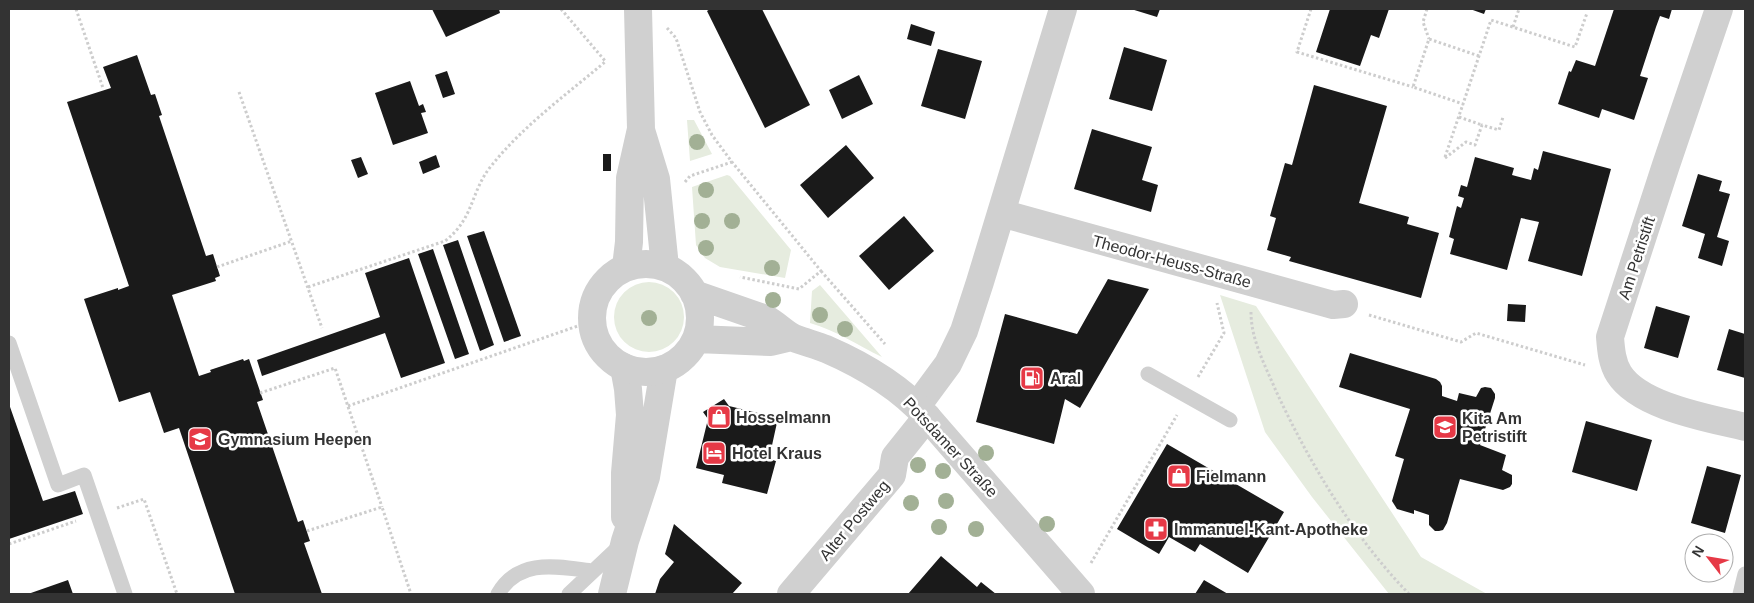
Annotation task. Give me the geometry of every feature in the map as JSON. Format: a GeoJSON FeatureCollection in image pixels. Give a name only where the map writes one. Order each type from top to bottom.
{"type":"FeatureCollection","features":[{"type":"Feature","properties":{"kind":"street"},"geometry":{"type":"LineString","coordinates":[[626,267],[629,242],[630,178],[641,129],[638,9]]}},
{"type":"Feature","properties":{"kind":"street"},"geometry":{"type":"LineString","coordinates":[[922,412],[955,351],[980,282],[1063,9]]}},
{"type":"Feature","properties":{"kind":"street","name":"Am Petristift"},"geometry":{"type":"LineString","coordinates":[[1719,9],[1610,337],[1611,356],[1619,374],[1632,390],[1650,401],[1745,427]]}},
{"type":"Feature","properties":{"kind":"street"},"geometry":{"type":"LineString","coordinates":[[641,129],[656,179],[665,267]]}},
{"type":"Feature","properties":{"kind":"street","name":"Theodor-Heuss-Straße"},"geometry":{"type":"LineString","coordinates":[[1001,213],[1333,305],[1344,304]]}},
{"type":"Feature","properties":{"kind":"street"},"geometry":{"type":"LineString","coordinates":[[636,264],[649,264],[665,267],[677,273],[686,281],[694,294],[699,307],[700,322],[696,339],[688,352],[676,363],[664,369],[650,372],[624,368],[605,354],[596,339],[592,321],[592,308],[597,294],[605,282],[626,267],[636,264]]}},
{"type":"Feature","properties":{"kind":"street","name":"Potsdamer Straße"},"geometry":{"type":"LineString","coordinates":[[694,294],[776,323],[792,337],[824,348],[866,369],[890,384],[922,412],[1081,594]]}},
{"type":"Feature","properties":{"kind":"street"},"geometry":{"type":"LineString","coordinates":[[696,339],[771,342],[792,337]]}},
{"type":"Feature","properties":{"kind":"street"},"geometry":{"type":"LineString","coordinates":[[624,368],[630,415],[625,474],[625,541]]}},
{"type":"Feature","properties":{"kind":"street"},"geometry":{"type":"LineString","coordinates":[[612,594],[625,541],[646,476],[664,369]]}},
{"type":"Feature","properties":{"kind":"street","name":"Alter Postweg"},"geometry":{"type":"LineString","coordinates":[[791,594],[892,475],[895,457],[922,412]]}},
{"type":"Feature","properties":{"kind":"lane"},"geometry":{"type":"LineString","coordinates":[[9,343],[58,485],[84,475],[125,594]]}},
{"type":"Feature","properties":{"kind":"lane"},"geometry":{"type":"LineString","coordinates":[[1148,374],[1230,420]]}},
{"type":"Feature","properties":{"kind":"lane"},"geometry":{"type":"LineString","coordinates":[[569,594],[625,541]]}},
{"type":"Feature","properties":{"kind":"lane"},"geometry":{"type":"LineString","coordinates":[[498,594],[511,579],[535,567],[546,566],[594,571]]}},
{"type":"Feature","properties":{"kind":"lane"},"geometry":{"type":"LineString","coordinates":[[1740,594],[1745,574]]}},
{"type":"Feature","properties":{"kind":"path"},"geometry":{"type":"LineString","coordinates":[[76,9],[103,88]]}},
{"type":"Feature","properties":{"kind":"path"},"geometry":{"type":"LineString","coordinates":[[561,9],[605,62]]}},
{"type":"Feature","properties":{"kind":"path"},"geometry":{"type":"LineString","coordinates":[[1311,9],[1297,52],[1463,104]]}},
{"type":"Feature","properties":{"kind":"path"},"geometry":{"type":"LineString","coordinates":[[1412,87],[1429,39],[1423,22],[1426,9]]}},
{"type":"Feature","properties":{"kind":"path"},"geometry":{"type":"LineString","coordinates":[[1513,27],[1519,9]]}},
{"type":"Feature","properties":{"kind":"path"},"geometry":{"type":"LineString","coordinates":[[1482,124],[1475,145],[1466,142],[1445,158],[1491,20],[1575,47],[1587,13]]}},
{"type":"Feature","properties":{"kind":"path"},"geometry":{"type":"LineString","coordinates":[[663,23],[676,38],[700,112],[712,135],[732,162],[886,346]]}},
{"type":"Feature","properties":{"kind":"path"},"geometry":{"type":"LineString","coordinates":[[1429,39],[1479,56]]}},
{"type":"Feature","properties":{"kind":"path"},"geometry":{"type":"LineString","coordinates":[[308,286],[445,241],[465,221],[476,190],[491,166],[555,104],[605,62],[639,64]]}},
{"type":"Feature","properties":{"kind":"path"},"geometry":{"type":"LineString","coordinates":[[239,92],[322,328]]}},
{"type":"Feature","properties":{"kind":"path"},"geometry":{"type":"LineString","coordinates":[[1458,117],[1499,130],[1503,117]]}},
{"type":"Feature","properties":{"kind":"path"},"geometry":{"type":"LineString","coordinates":[[659,213],[690,176],[732,162]]}},
{"type":"Feature","properties":{"kind":"path"},"geometry":{"type":"LineString","coordinates":[[217,267],[292,241]]}},
{"type":"Feature","properties":{"kind":"path"},"geometry":{"type":"LineString","coordinates":[[799,289],[822,271]]}},
{"type":"Feature","properties":{"kind":"path"},"geometry":{"type":"LineString","coordinates":[[1090,564],[1224,333],[1209,271]]}},
{"type":"Feature","properties":{"kind":"path"},"geometry":{"type":"LineString","coordinates":[[1255,284],[1251,321],[1257,348],[1295,432],[1359,534],[1409,594]]}},
{"type":"Feature","properties":{"kind":"path"},"geometry":{"type":"LineString","coordinates":[[1344,304],[1365,314],[1461,342],[1476,333],[1619,374]]}},
{"type":"Feature","properties":{"kind":"path"},"geometry":{"type":"LineString","coordinates":[[348,406],[592,321]]}},
{"type":"Feature","properties":{"kind":"path"},"geometry":{"type":"LineString","coordinates":[[260,393],[335,368],[411,594]]}},
{"type":"Feature","properties":{"kind":"path"},"geometry":{"type":"LineString","coordinates":[[120,507],[144,499],[177,594]]}},
{"type":"Feature","properties":{"kind":"path"},"geometry":{"type":"LineString","coordinates":[[307,531],[382,507]]}},
{"type":"Feature","properties":{"kind":"path"},"geometry":{"type":"LineString","coordinates":[[9,544],[97,514]]}},
{"type":"Feature","properties":{"kind":"shaded area"},"geometry":{"type":"Polygon","coordinates":[[[687,120],[694,120],[712,154],[690,161],[687,120]]]}},
{"type":"Feature","properties":{"kind":"shaded area"},"geometry":{"type":"Polygon","coordinates":[[[727,175],[730,176],[791,250],[785,278],[720,267],[705,258],[696,245],[692,187],[727,175]]]}},
{"type":"Feature","properties":{"kind":"shaded area"},"geometry":{"type":"Polygon","coordinates":[[[649,282],[668,288],[678,298],[684,317],[678,336],[668,346],[649,352],[630,346],[620,336],[614,317],[620,298],[630,288],[649,282]]]}},
{"type":"Feature","properties":{"kind":"shaded area"},"geometry":{"type":"Polygon","coordinates":[[[820,285],[882,357],[838,334],[810,323],[812,291],[820,285]]]}},
{"type":"Feature","properties":{"kind":"shaded area"},"geometry":{"type":"Polygon","coordinates":[[[1220,295],[1256,306],[1421,557],[1487,594],[1389,594],[1312,497],[1265,432],[1220,295]]]}},
{"type":"Feature","properties":{"kind":"building"},"geometry":{"type":"Polygon","coordinates":[[[432,9],[499,9],[500,13],[446,37],[432,9]]]}},
{"type":"Feature","properties":{"kind":"building"},"geometry":{"type":"Polygon","coordinates":[[[710,9],[762,9],[810,105],[765,128],[707,11],[710,9]]]}},
{"type":"Feature","properties":{"kind":"building"},"geometry":{"type":"Polygon","coordinates":[[[1131,9],[1160,9],[1157,17],[1131,9]]]}},
{"type":"Feature","properties":{"kind":"building"},"geometry":{"type":"Polygon","coordinates":[[[1330,9],[1389,9],[1379,38],[1371,35],[1360,66],[1316,52],[1330,9]]]}},
{"type":"Feature","properties":{"kind":"building"},"geometry":{"type":"Polygon","coordinates":[[[1470,9],[1486,9],[1484,14],[1470,9]]]}},
{"type":"Feature","properties":{"kind":"building"},"geometry":{"type":"Polygon","coordinates":[[[1614,9],[1672,9],[1669,19],[1660,16],[1656,27],[1640,76],[1648,78],[1634,120],[1602,109],[1599,118],[1558,104],[1569,71],[1571,72],[1576,60],[1595,66],[1614,9]]]}},
{"type":"Feature","properties":{"kind":"building"},"geometry":{"type":"Polygon","coordinates":[[[911,24],[935,32],[931,46],[907,39],[911,24]]]}},
{"type":"Feature","properties":{"kind":"building"},"geometry":{"type":"Polygon","coordinates":[[[1124,47],[1167,60],[1152,111],[1109,99],[1124,47]]]}},
{"type":"Feature","properties":{"kind":"building"},"geometry":{"type":"Polygon","coordinates":[[[938,49],[982,61],[965,119],[921,106],[938,49]]]}},
{"type":"Feature","properties":{"kind":"building"},"geometry":{"type":"Polygon","coordinates":[[[137,55],[151,95],[155,94],[162,115],[159,116],[206,256],[213,254],[220,276],[215,278],[216,281],[172,295],[199,376],[211,372],[210,370],[243,359],[244,361],[249,359],[263,400],[257,402],[298,522],[303,520],[310,541],[304,543],[322,594],[235,594],[179,428],[164,433],[150,392],[119,402],[84,299],[129,286],[67,102],[111,88],[103,67],[137,55]]]}},
{"type":"Feature","properties":{"kind":"building"},"geometry":{"type":"Polygon","coordinates":[[[447,71],[455,94],[443,98],[435,75],[447,71]]]}},
{"type":"Feature","properties":{"kind":"building"},"geometry":{"type":"Polygon","coordinates":[[[859,75],[873,104],[842,119],[829,90],[859,75]]]}},
{"type":"Feature","properties":{"kind":"building"},"geometry":{"type":"Polygon","coordinates":[[[410,81],[419,106],[423,104],[426,112],[421,113],[428,133],[393,145],[375,93],[410,81]]]}},
{"type":"Feature","properties":{"kind":"building"},"geometry":{"type":"Polygon","coordinates":[[[1314,85],[1387,106],[1359,203],[1409,217],[1407,224],[1439,233],[1421,298],[1289,261],[1291,257],[1267,250],[1276,218],[1270,216],[1285,163],[1292,165],[1314,85]]]}},
{"type":"Feature","properties":{"kind":"building"},"geometry":{"type":"Polygon","coordinates":[[[1092,129],[1152,147],[1142,180],[1158,185],[1151,212],[1074,189],[1092,129]]]}},
{"type":"Feature","properties":{"kind":"building"},"geometry":{"type":"Polygon","coordinates":[[[846,145],[874,178],[828,218],[800,185],[846,145]]]}},
{"type":"Feature","properties":{"kind":"building"},"geometry":{"type":"Polygon","coordinates":[[[1543,151],[1611,169],[1582,276],[1528,261],[1539,222],[1521,218],[1507,270],[1450,254],[1454,239],[1449,237],[1457,206],[1461,208],[1464,198],[1458,196],[1461,185],[1467,187],[1475,157],[1514,168],[1512,175],[1531,180],[1534,168],[1538,170],[1543,151]]]}},
{"type":"Feature","properties":{"kind":"building"},"geometry":{"type":"Polygon","coordinates":[[[603,154],[611,154],[611,171],[603,171],[603,154]]]}},
{"type":"Feature","properties":{"kind":"building"},"geometry":{"type":"Polygon","coordinates":[[[436,155],[440,167],[423,174],[419,162],[436,155]]]}},
{"type":"Feature","properties":{"kind":"building"},"geometry":{"type":"Polygon","coordinates":[[[361,157],[368,174],[358,178],[351,160],[361,157]]]}},
{"type":"Feature","properties":{"kind":"building"},"geometry":{"type":"Polygon","coordinates":[[[1698,174],[1722,181],[1719,191],[1730,194],[1717,237],[1729,241],[1722,266],[1698,258],[1705,234],[1682,226],[1698,174]]]}},
{"type":"Feature","properties":{"kind":"building"},"geometry":{"type":"Polygon","coordinates":[[[904,216],[934,251],[889,290],[859,256],[904,216]]]}},
{"type":"Feature","properties":{"kind":"building"},"geometry":{"type":"Polygon","coordinates":[[[484,231],[521,336],[504,342],[467,236],[484,231]]]}},
{"type":"Feature","properties":{"kind":"building"},"geometry":{"type":"Polygon","coordinates":[[[458,240],[494,345],[480,351],[443,245],[458,240]]]}},
{"type":"Feature","properties":{"kind":"building"},"geometry":{"type":"Polygon","coordinates":[[[433,249],[469,354],[455,359],[418,254],[433,249]]]}},
{"type":"Feature","properties":{"kind":"building"},"geometry":{"type":"Polygon","coordinates":[[[409,258],[445,363],[401,378],[385,333],[262,376],[257,360],[380,317],[365,273],[409,258]]]}},
{"type":"Feature","properties":{"kind":"building"},"geometry":{"type":"Polygon","coordinates":[[[1108,279],[1149,289],[1080,408],[1065,399],[1054,444],[976,422],[1005,314],[1077,334],[1108,279]]]}},
{"type":"Feature","properties":{"kind":"building"},"geometry":{"type":"Polygon","coordinates":[[[1508,304],[1526,305],[1525,322],[1507,321],[1508,304]]]}},
{"type":"Feature","properties":{"kind":"building"},"geometry":{"type":"Polygon","coordinates":[[[1656,306],[1690,316],[1678,358],[1644,348],[1656,306]]]}},
{"type":"Feature","properties":{"kind":"building"},"geometry":{"type":"Polygon","coordinates":[[[1729,329],[1745,334],[1745,378],[1717,370],[1729,329]]]}},
{"type":"Feature","properties":{"kind":"building","name":"Kita Am Petristift"},"geometry":{"type":"Polygon","coordinates":[[[1350,353],[1436,379],[1442,386],[1442,396],[1457,401],[1459,393],[1476,397],[1481,388],[1491,388],[1495,398],[1480,445],[1506,455],[1502,470],[1512,475],[1510,487],[1503,490],[1460,479],[1447,523],[1443,530],[1439,531],[1435,531],[1429,525],[1429,515],[1414,510],[1414,514],[1397,509],[1392,501],[1404,459],[1395,456],[1410,409],[1339,387],[1350,353]]]}},
{"type":"Feature","properties":{"kind":"building"},"geometry":{"type":"Polygon","coordinates":[[[724,399],[729,406],[778,418],[769,459],[776,461],[767,494],[722,483],[724,475],[696,468],[708,419],[703,412],[724,399]]]}},
{"type":"Feature","properties":{"kind":"building"},"geometry":{"type":"Polygon","coordinates":[[[9,404],[43,501],[75,491],[83,514],[9,539],[9,404]]]}},
{"type":"Feature","properties":{"kind":"building"},"geometry":{"type":"Polygon","coordinates":[[[1586,421],[1652,440],[1637,491],[1572,472],[1586,421]]]}},
{"type":"Feature","properties":{"kind":"building"},"geometry":{"type":"Polygon","coordinates":[[[1167,444],[1284,512],[1248,573],[1200,544],[1195,552],[1169,537],[1159,554],[1117,529],[1167,444]]]}},
{"type":"Feature","properties":{"kind":"building"},"geometry":{"type":"Polygon","coordinates":[[[1707,466],[1741,475],[1725,533],[1691,523],[1707,466]]]}},
{"type":"Feature","properties":{"kind":"building"},"geometry":{"type":"Polygon","coordinates":[[[674,524],[742,583],[732,594],[655,594],[660,579],[674,562],[665,554],[674,524]]]}},
{"type":"Feature","properties":{"kind":"building"},"geometry":{"type":"Polygon","coordinates":[[[941,556],[977,587],[981,582],[996,594],[908,594],[941,556]]]}},
{"type":"Feature","properties":{"kind":"building"},"geometry":{"type":"Polygon","coordinates":[[[68,580],[73,594],[28,594],[68,580]]]}},
{"type":"Feature","properties":{"kind":"building"},"geometry":{"type":"Polygon","coordinates":[[[1204,580],[1228,594],[1195,594],[1204,580]]]}},
{"type":"Feature","properties":{"kind":"place","name":"Aral"},"geometry":{"type":"Point","coordinates":[1032,378]}},
{"type":"Feature","properties":{"kind":"place","name":"Hosselmann"},"geometry":{"type":"Point","coordinates":[719,417]}},
{"type":"Feature","properties":{"kind":"place","name":"Kita Am Petristift"},"geometry":{"type":"Point","coordinates":[1445,427]}},
{"type":"Feature","properties":{"kind":"place","name":"Gymnasium Heepen"},"geometry":{"type":"Point","coordinates":[200,439]}},
{"type":"Feature","properties":{"kind":"place","name":"Hotel Kraus"},"geometry":{"type":"Point","coordinates":[714,453]}},
{"type":"Feature","properties":{"kind":"place","name":"Fielmann"},"geometry":{"type":"Point","coordinates":[1179,476]}},
{"type":"Feature","properties":{"kind":"place","name":"Immanuel-Kant-Apotheke"},"geometry":{"type":"Point","coordinates":[1156,529]}}]}
